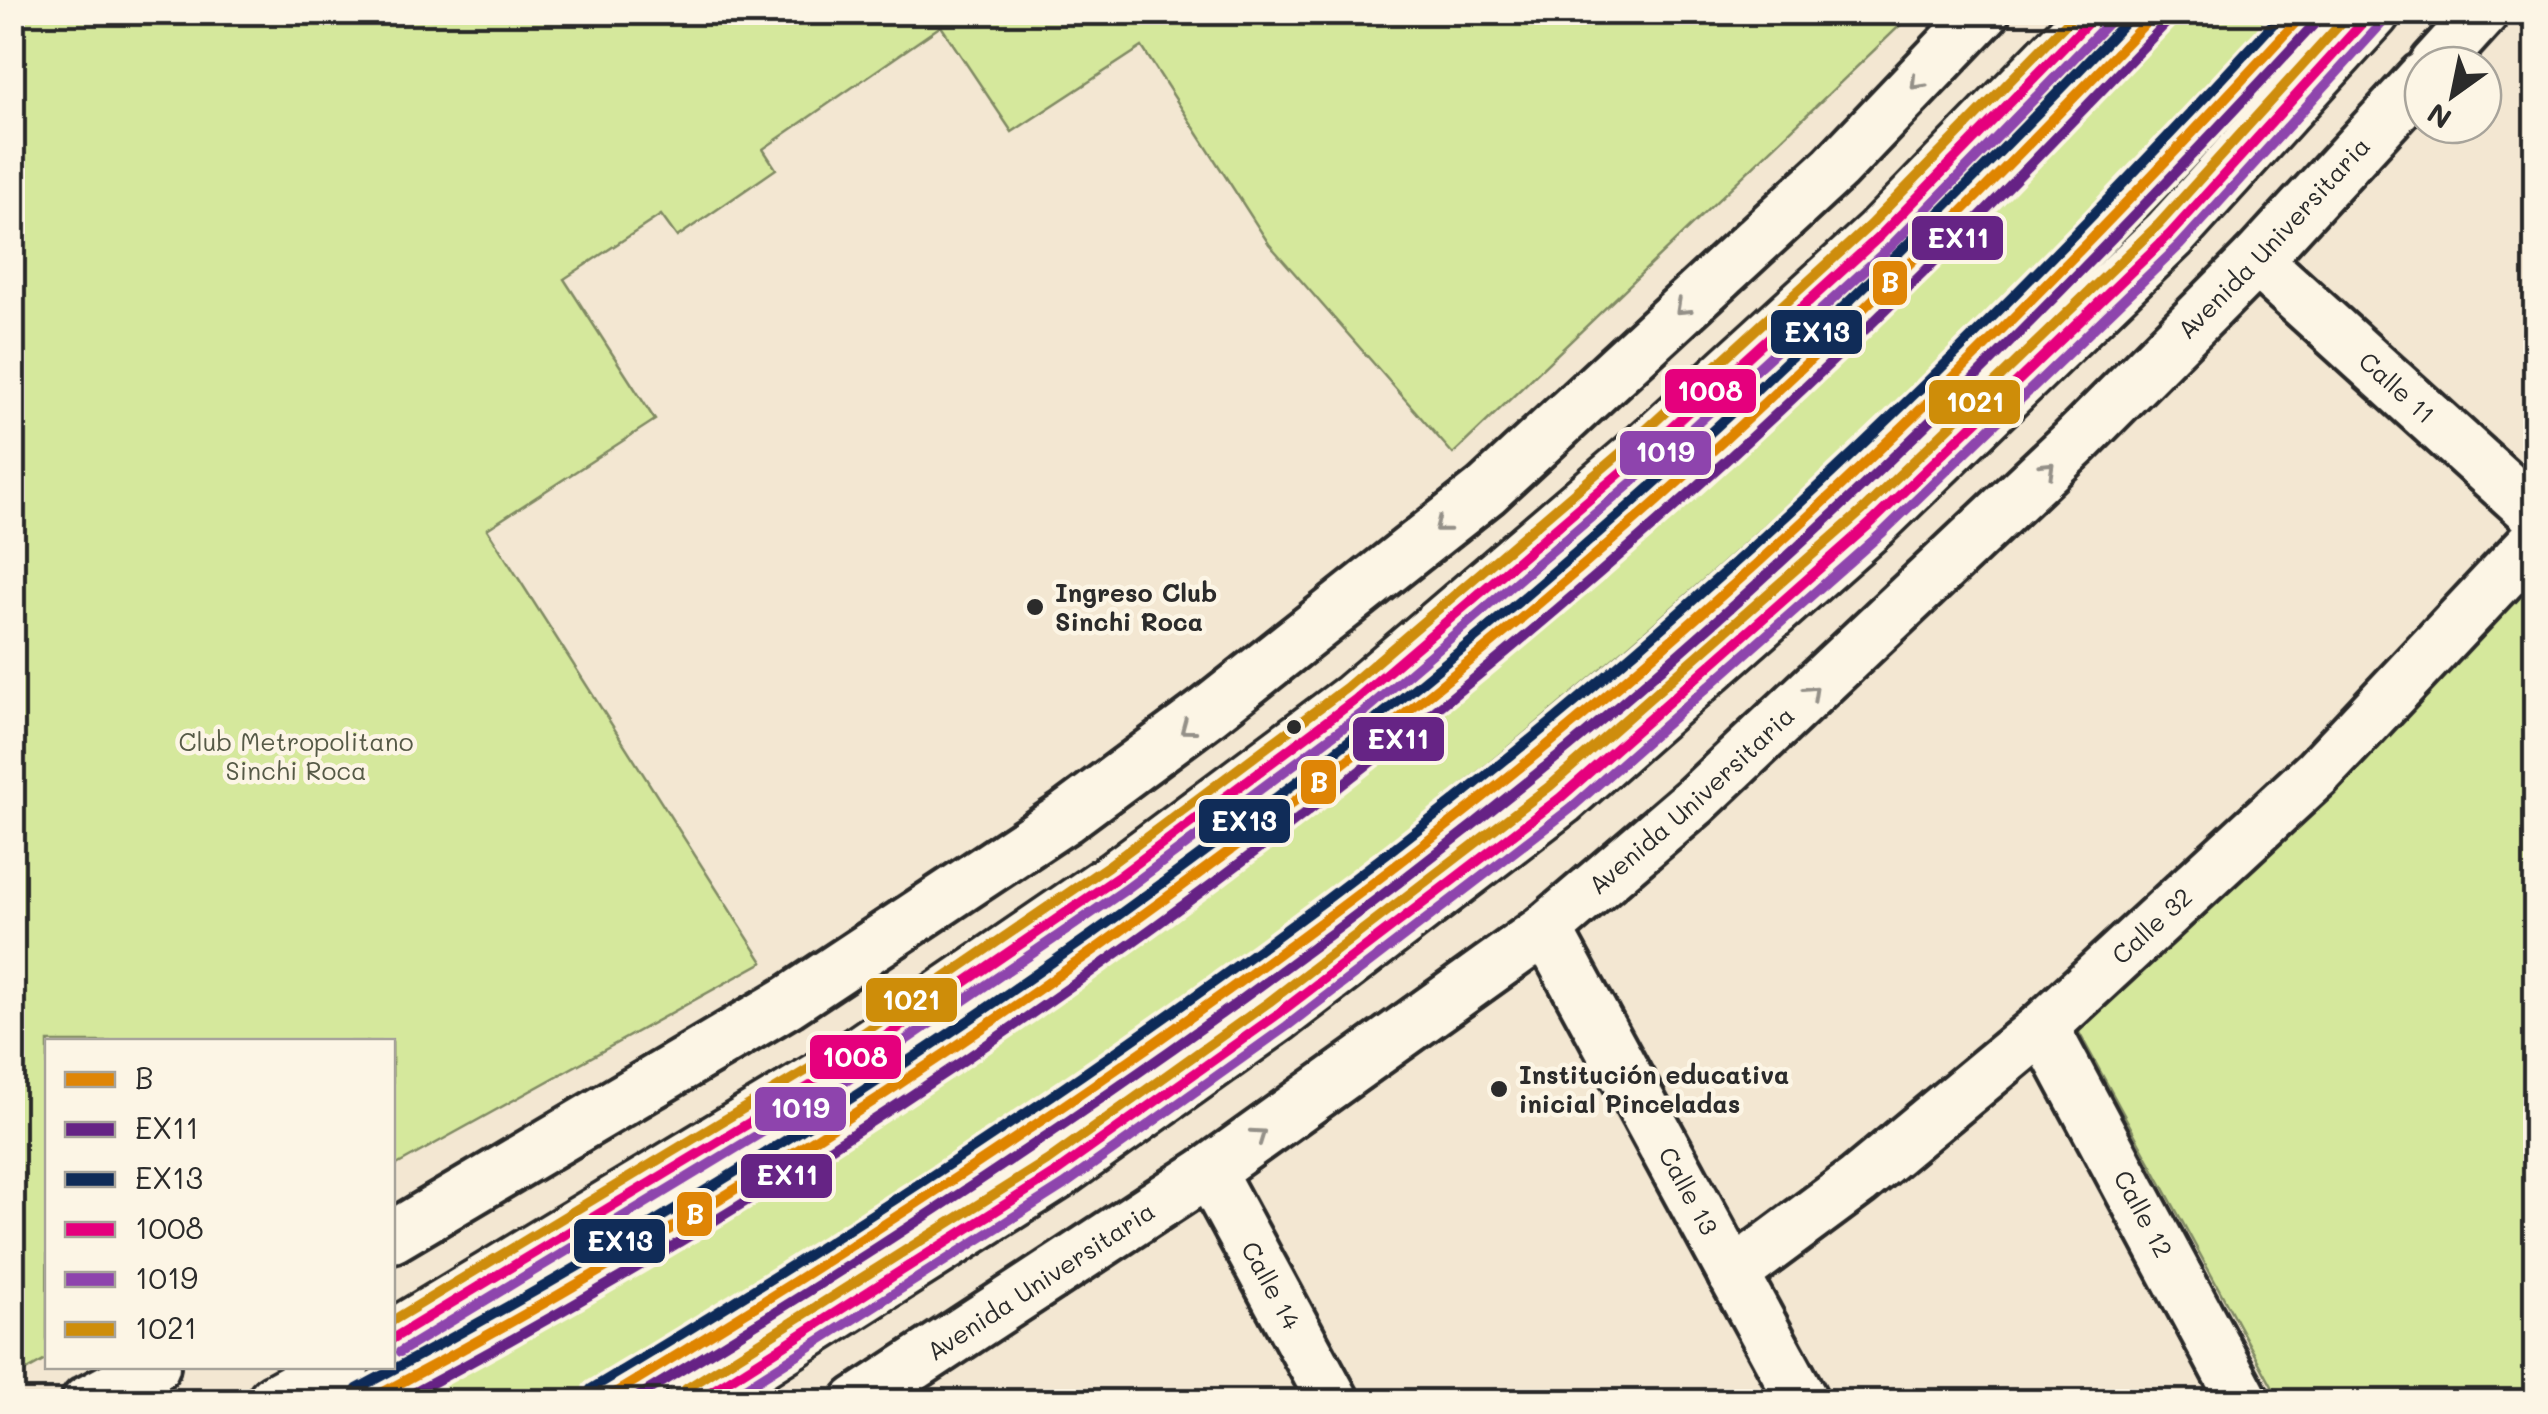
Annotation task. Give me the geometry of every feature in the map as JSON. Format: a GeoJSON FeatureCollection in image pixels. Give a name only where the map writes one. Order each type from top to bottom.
{"type":"FeatureCollection","features":[{"type":"Feature","properties":{"kind":"main road"},"geometry":{"type":"LineString","coordinates":[[395,1337],[834,1072],[1117,878],[1355,700],[1634,461],[1880,236],[2098,12]]}},
{"type":"Feature","properties":{"kind":"main road"},"geometry":{"type":"LineString","coordinates":[[694,1402],[1055,1174],[1278,1014],[1560,798],[1872,521],[2170,234],[2372,12]]}},
{"type":"Feature","properties":{"kind":"main road"},"geometry":{"type":"LineString","coordinates":[[275,1402],[336,1369]]}},
{"type":"Feature","properties":{"kind":"street"},"geometry":{"type":"LineString","coordinates":[[395,1235],[788,1002],[1065,818],[1194,722],[1486,491],[1835,168],[1984,12]]}},
{"type":"Feature","properties":{"kind":"street"},"geometry":{"type":"LineString","coordinates":[[2453,45],[2483,12]]}},
{"type":"Feature","properties":{"kind":"street","name":"Avenida Universitaria"},"geometry":{"type":"LineString","coordinates":[[857,1402],[1209,1171],[1546,929],[1694,802],[1832,673],[2256,260],[2403,100]]}},
{"type":"Feature","properties":{"kind":"street","name":"Calle 11"},"geometry":{"type":"LineString","coordinates":[[2256,260],[2536,514]]}},
{"type":"Feature","properties":{"kind":"street","name":"Calle 32"},"geometry":{"type":"LineString","coordinates":[[1733,1274],[1858,1181],[2042,1027],[2317,773],[2536,540]]}},
{"type":"Feature","properties":{"kind":"street","name":"Calle 13"},"geometry":{"type":"LineString","coordinates":[[1546,929],[1802,1402]]}},
{"type":"Feature","properties":{"kind":"street","name":"Calle 12"},"geometry":{"type":"LineString","coordinates":[[2042,1027],[2244,1402]]}},
{"type":"Feature","properties":{"kind":"street","name":"Calle 14"},"geometry":{"type":"LineString","coordinates":[[1209,1171],[1334,1402]]}},
{"type":"Feature","properties":{"kind":"street"},"geometry":{"type":"LineString","coordinates":[[87,1402],[148,1369]]}},
{"type":"Feature","properties":{"kind":"green space","name":"Club Metropolitano Sinchi Roca"},"geometry":{"type":"Polygon","coordinates":[[[13,12],[1913,12],[1453,454],[1269,244],[1142,47],[1012,132],[941,26],[763,149],[776,169],[677,237],[661,215],[564,279],[655,420],[487,529],[763,962],[395,1166],[395,1039],[45,1039],[45,1360],[13,1378],[13,12]]]}},
{"type":"Feature","properties":{"kind":"green space"},"geometry":{"type":"Polygon","coordinates":[[[2179,13],[2283,13],[1964,339],[1798,495],[1627,647],[1452,793],[1273,933],[1088,1067],[869,1214],[599,1382],[563,1400],[533,1404],[408,1401],[606,1290],[799,1170],[1080,977],[1394,743],[1610,568],[1758,435],[1972,227],[2179,13]]]}},
{"type":"Feature","properties":{"kind":"green space"},"geometry":{"type":"Polygon","coordinates":[[[2535,581],[2535,1401],[2280,1401],[2075,1025],[2322,803],[2535,581]]]}},
{"type":"Feature","properties":{"kind":"transit line","name":"1021"},"geometry":{"type":"LineString","coordinates":[[395,1319],[827,1058],[1108,866],[1346,688],[1624,450],[1870,225],[2077,12]]}},
{"type":"Feature","properties":{"kind":"transit line","name":"1008"},"geometry":{"type":"LineString","coordinates":[[395,1337],[835,1071],[1117,878],[1355,700],[1634,461],[1880,236],[2098,12]]}},
{"type":"Feature","properties":{"kind":"transit line","name":"EX13"},"geometry":{"type":"LineString","coordinates":[[395,1368],[699,1194],[866,1089],[1190,863],[1347,742],[1500,618],[1774,374],[2017,135],[2135,12]]}},
{"type":"Feature","properties":{"kind":"transit line","name":"B"},"geometry":{"type":"LineString","coordinates":[[365,1402],[538,1307],[874,1101],[1038,990],[1355,754],[1508,630],[1786,383],[2035,138],[2156,12]]}},
{"type":"Feature","properties":{"kind":"transit line","name":"EX13"},"geometry":{"type":"LineString","coordinates":[[591,1389],[839,1236],[1083,1074],[1202,991],[1436,816],[1647,641],[1836,469],[2019,290],[2284,12]]}},
{"type":"Feature","properties":{"kind":"transit line","name":"B"},"geometry":{"type":"LineString","coordinates":[[600,1402],[970,1169],[1210,1004],[1443,829],[1556,738],[1849,479],[2035,296],[2305,12]]}},
{"type":"Feature","properties":{"kind":"transit line","name":"1021"},"geometry":{"type":"LineString","coordinates":[[686,1389],[1047,1161],[1269,1002],[1550,786],[1863,510],[2159,224],[2351,12]]}},
{"type":"Feature","properties":{"kind":"transit line","name":"1008"},"geometry":{"type":"LineString","coordinates":[[695,1402],[1055,1173],[1278,1014],[1560,798],[1873,521],[2170,234],[2372,12]]}},
{"type":"Feature","properties":{"kind":"transit line","name":"1019"},"geometry":{"type":"LineString","coordinates":[[400,1352],[843,1083],[1125,890],[1364,712],[1644,472],[1890,247],[2109,22]]}},
{"type":"Feature","properties":{"kind":"transit line","name":"EX11"},"geometry":{"type":"LineString","coordinates":[[397,1402],[590,1295],[781,1179],[970,1056],[1155,926],[1335,790],[1510,649],[1679,503],[1883,313],[2167,22]]}},
{"type":"Feature","properties":{"kind":"transit line","name":"EX11"},"geometry":{"type":"LineString","coordinates":[[629,1402],[872,1251],[1110,1092],[1342,925],[1567,749],[1764,578],[1954,398],[2316,22]]}},
{"type":"Feature","properties":{"kind":"transit line","name":"1019"},"geometry":{"type":"LineString","coordinates":[[723,1402],[1064,1185],[1287,1026],[1570,809],[1883,532],[2180,245],[2383,22]]}},
{"type":"Feature","properties":{"kind":"transit line","name":"EX13"},"geometry":{"type":"LineString","coordinates":[[357,1389],[393,1369]]}},
{"type":"Feature","properties":{"kind":"place","name":"Ingreso Club Sinchi Roca"},"geometry":{"type":"Point","coordinates":[1035,607]}},
{"type":"Feature","properties":{"kind":"place","name":"Institución educativa inicial Pinceladas"},"geometry":{"type":"Point","coordinates":[1499,1089]}}]}
